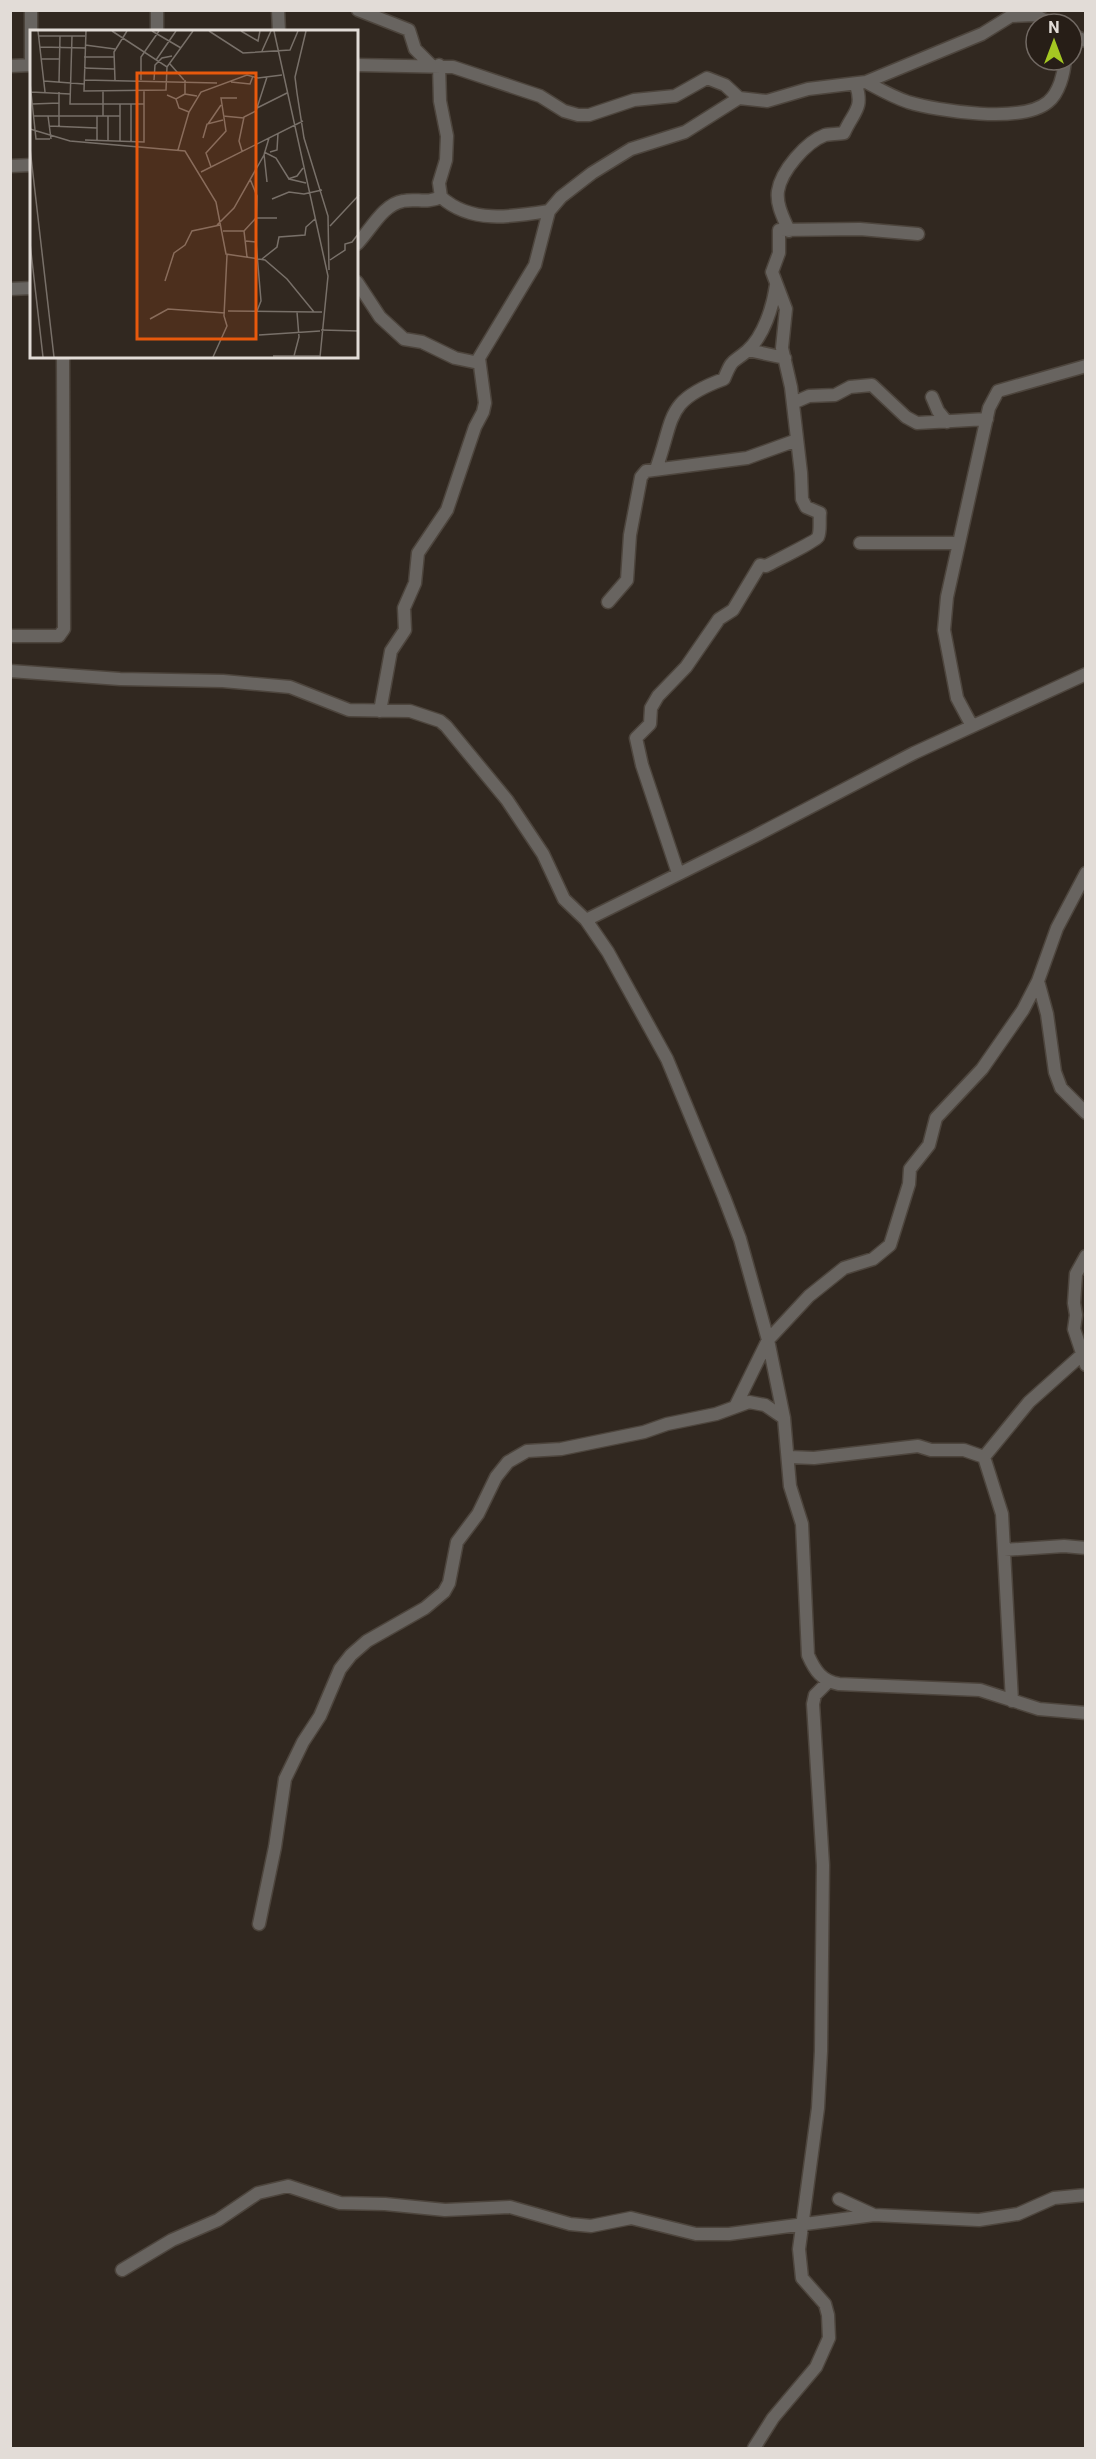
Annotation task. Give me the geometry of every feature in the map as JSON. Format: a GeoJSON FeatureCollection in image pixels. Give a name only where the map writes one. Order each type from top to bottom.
{"type":"FeatureCollection","features":[{"type":"Feature","properties":{"kind":"street"},"geometry":{"type":"LineString","coordinates":[[31,10],[31,30]]}},
{"type":"Feature","properties":{"kind":"street"},"geometry":{"type":"LineString","coordinates":[[157,10],[157,30]]}},
{"type":"Feature","properties":{"kind":"street"},"geometry":{"type":"LineString","coordinates":[[278,10],[279,30]]}},
{"type":"Feature","properties":{"kind":"street"},"geometry":{"type":"LineString","coordinates":[[358,10],[409,30],[412,44],[435,65],[447,136],[446,160],[439,183],[441,197],[461,211],[484,217],[549,211]]}},
{"type":"Feature","properties":{"kind":"street"},"geometry":{"type":"LineString","coordinates":[[380,711],[392,651],[405,630],[404,608],[416,583],[418,553],[447,510],[475,427],[483,412],[485,402],[479,363],[484,348],[505,318],[535,265],[549,211],[575,185],[630,149],[685,132],[739,98],[767,101],[822,87],[861,84],[982,34],[1011,16],[1024,15]]}},
{"type":"Feature","properties":{"kind":"street"},"geometry":{"type":"LineString","coordinates":[[10,66],[30,65]]}},
{"type":"Feature","properties":{"kind":"street"},"geometry":{"type":"LineString","coordinates":[[358,65],[435,65],[464,70],[490,81],[540,96],[564,111],[578,115],[589,115],[634,100],[675,96],[706,78],[725,84],[739,98]]}},
{"type":"Feature","properties":{"kind":"street"},"geometry":{"type":"LineString","coordinates":[[861,84],[906,101],[944,111],[997,114],[1035,108],[1048,102],[1056,93],[1063,72]]}},
{"type":"Feature","properties":{"kind":"street"},"geometry":{"type":"LineString","coordinates":[[789,231],[781,213],[778,190],[786,173],[810,145],[825,135],[844,133],[850,118],[858,110],[861,84]]}},
{"type":"Feature","properties":{"kind":"street"},"geometry":{"type":"LineString","coordinates":[[10,166],[30,165]]}},
{"type":"Feature","properties":{"kind":"street"},"geometry":{"type":"LineString","coordinates":[[358,243],[392,206],[400,201],[429,202],[441,197]]}},
{"type":"Feature","properties":{"kind":"street"},"geometry":{"type":"LineString","coordinates":[[678,873],[642,765],[636,738],[650,724],[651,708],[658,696],[686,667],[719,619],[733,610],[760,565],[766,566],[790,551],[814,542],[819,536],[820,513],[806,507],[802,499],[793,403],[782,340],[786,309],[772,272],[779,253],[779,230],[860,229],[918,234]]}},
{"type":"Feature","properties":{"kind":"street"},"geometry":{"type":"LineString","coordinates":[[358,284],[380,317],[404,339],[422,342],[454,358],[479,363]]}},
{"type":"Feature","properties":{"kind":"street"},"geometry":{"type":"LineString","coordinates":[[656,470],[667,429],[678,404],[706,385],[724,379],[732,360],[748,350],[766,322],[776,285]]}},
{"type":"Feature","properties":{"kind":"street"},"geometry":{"type":"LineString","coordinates":[[10,289],[30,288]]}},
{"type":"Feature","properties":{"kind":"street"},"geometry":{"type":"LineString","coordinates":[[748,350],[785,358]]}},
{"type":"Feature","properties":{"kind":"street"},"geometry":{"type":"LineString","coordinates":[[10,636],[50,638],[59,636],[64,629],[63,358]]}},
{"type":"Feature","properties":{"kind":"street"},"geometry":{"type":"LineString","coordinates":[[972,726],[957,698],[944,630],[947,597],[989,408],[998,392],[1086,366]]}},
{"type":"Feature","properties":{"kind":"street"},"geometry":{"type":"LineString","coordinates":[[793,403],[809,396],[835,395],[850,387],[872,385],[906,417],[917,423],[987,419]]}},
{"type":"Feature","properties":{"kind":"street"},"geometry":{"type":"LineString","coordinates":[[932,397],[938,411],[947,422]]}},
{"type":"Feature","properties":{"kind":"street"},"geometry":{"type":"LineString","coordinates":[[608,602],[627,580],[630,535],[641,477],[646,471],[747,458],[797,440]]}},
{"type":"Feature","properties":{"kind":"street"},"geometry":{"type":"LineString","coordinates":[[860,543],[958,543]]}},
{"type":"Feature","properties":{"kind":"street"},"geometry":{"type":"LineString","coordinates":[[10,670],[120,680],[223,681],[290,687],[350,710],[410,711],[440,721],[446,726],[502,793],[543,854],[564,899],[586,920],[630,989],[683,1096],[740,1239],[768,1340],[784,1418],[790,1486],[802,1524],[808,1655],[815,1670],[828,1682],[857,1686],[980,1690],[1051,1712],[1086,1713]]}},
{"type":"Feature","properties":{"kind":"street"},"geometry":{"type":"LineString","coordinates":[[586,920],[972,726],[1086,675]]}},
{"type":"Feature","properties":{"kind":"street"},"geometry":{"type":"LineString","coordinates":[[736,1405],[768,1340],[809,1296],[844,1268],[873,1259],[890,1245],[909,1184],[910,1169],[929,1144],[936,1118],[982,1069],[1013,1026],[1038,981],[1057,928],[1086,873]]}},
{"type":"Feature","properties":{"kind":"street"},"geometry":{"type":"LineString","coordinates":[[1038,981],[1047,1014],[1055,1072],[1061,1088],[1086,1113]]}},
{"type":"Feature","properties":{"kind":"street"},"geometry":{"type":"LineString","coordinates":[[984,1457],[1029,1402],[1085,1357],[1074,1329],[1076,1315],[1074,1303],[1076,1274],[1086,1256]]}},
{"type":"Feature","properties":{"kind":"street"},"geometry":{"type":"LineString","coordinates":[[258,1924],[275,1847],[285,1779],[303,1742],[320,1716],[340,1669],[351,1655],[368,1641],[424,1608],[444,1592],[449,1583],[457,1542],[478,1514],[496,1477],[508,1462],[527,1451],[561,1449],[644,1432],[668,1424],[716,1414],[736,1405],[756,1401],[784,1418]]}},
{"type":"Feature","properties":{"kind":"street"},"geometry":{"type":"LineString","coordinates":[[789,1457],[814,1458],[918,1446],[931,1450],[964,1450],[984,1457]]}},
{"type":"Feature","properties":{"kind":"street"},"geometry":{"type":"LineString","coordinates":[[984,1457],[1002,1514],[1012,1701]]}},
{"type":"Feature","properties":{"kind":"street"},"geometry":{"type":"LineString","coordinates":[[1004,1550],[1064,1546],[1086,1548]]}},
{"type":"Feature","properties":{"kind":"street"},"geometry":{"type":"LineString","coordinates":[[754,2448],[773,2418],[816,2367],[829,2338],[825,2304],[802,2278],[799,2271],[799,2248],[818,2108],[821,2051],[823,1865],[813,1704],[816,1695],[828,1682]]}},
{"type":"Feature","properties":{"kind":"street"},"geometry":{"type":"LineString","coordinates":[[122,2271],[172,2240],[218,2220],[258,2193],[288,2186],[340,2203],[385,2204],[445,2210],[510,2207],[570,2224],[591,2226],[631,2218],[696,2234],[729,2234],[874,2215],[979,2220],[1018,2214],[1054,2198],[1086,2195]]}},
{"type":"Feature","properties":{"kind":"street"},"geometry":{"type":"LineString","coordinates":[[839,2199],[874,2215]]}}]}
